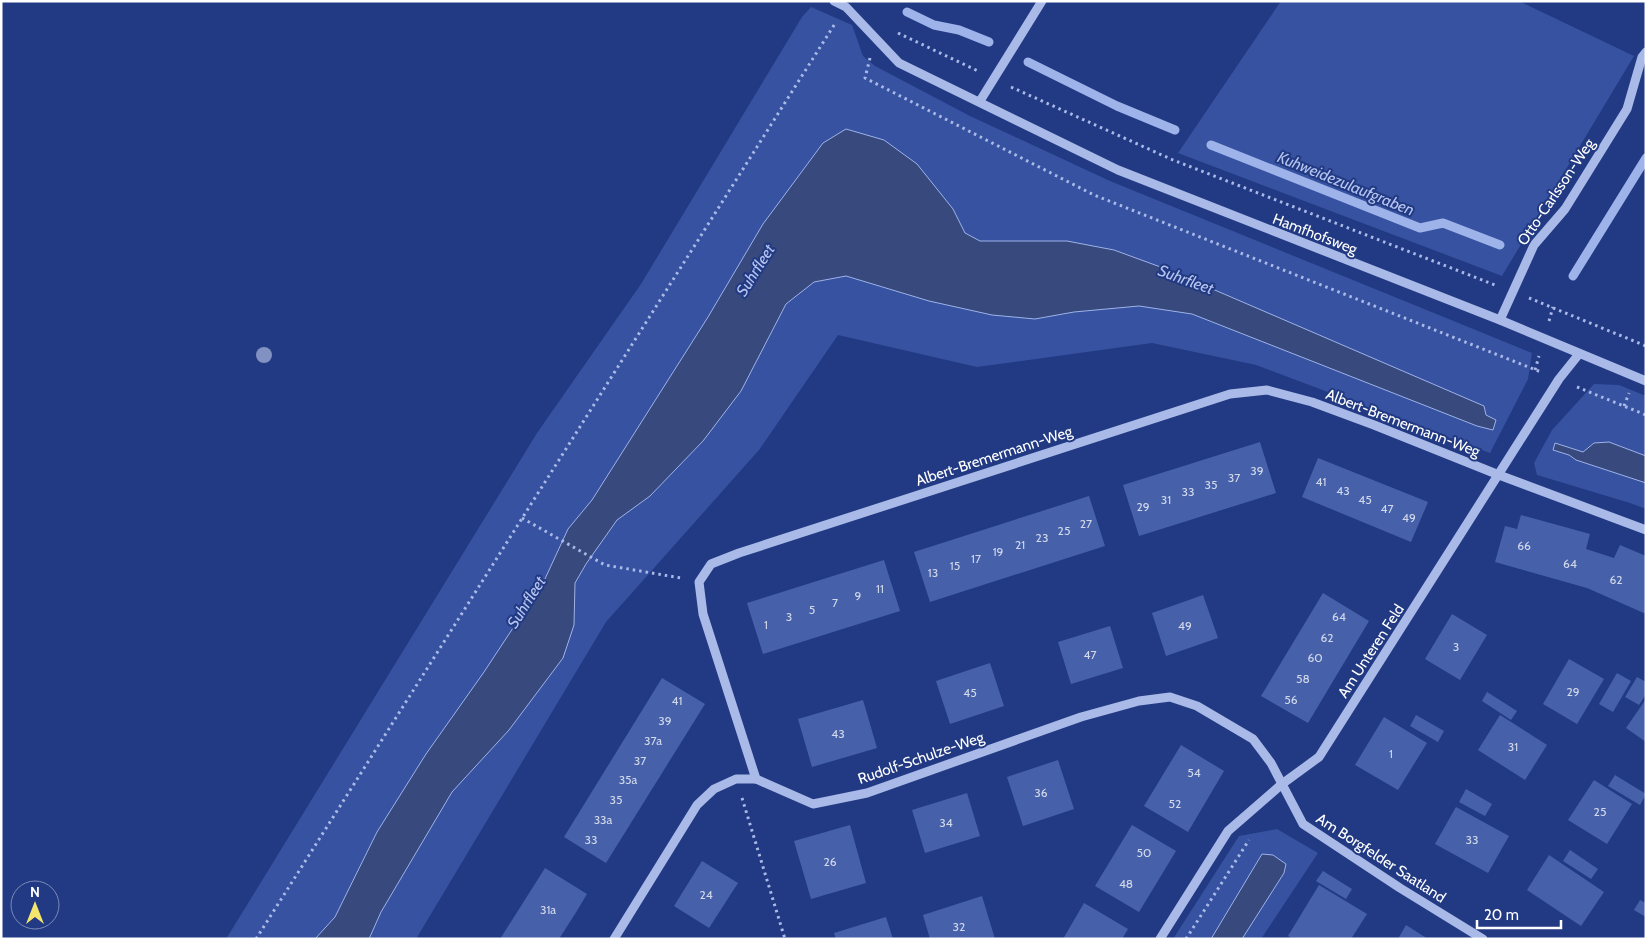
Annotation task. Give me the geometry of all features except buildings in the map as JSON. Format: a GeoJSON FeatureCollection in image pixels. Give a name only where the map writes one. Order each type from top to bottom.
{"type":"FeatureCollection","features":[{"type":"Feature","properties":{"kind":"street","name":"Hamfhofsweg"},"geometry":{"type":"LineString","coordinates":[[834,1],[846,7],[899,63],[1118,170],[1500,320],[1646,381]]}},
{"type":"Feature","properties":{"kind":"street"},"geometry":{"type":"LineString","coordinates":[[980,102],[1042,1]]}},
{"type":"Feature","properties":{"kind":"street","name":"Otto-Carlsson-Weg"},"geometry":{"type":"LineString","coordinates":[[1500,320],[1534,245],[1565,209],[1627,109],[1642,57],[1646,52]]}},
{"type":"Feature","properties":{"kind":"street","name":"Am Unteren Feld"},"geometry":{"type":"LineString","coordinates":[[1160,939],[1228,831],[1282,784],[1319,757],[1560,380],[1579,354]]}},
{"type":"Feature","properties":{"kind":"street","name":"Albert-Bremermann-Weg"},"geometry":{"type":"LineString","coordinates":[[699,582],[711,564],[739,553],[1230,394],[1267,390],[1312,402],[1646,530]]}},
{"type":"Feature","properties":{"kind":"street"},"geometry":{"type":"LineString","coordinates":[[699,582],[702,614],[756,779]]}},
{"type":"Feature","properties":{"kind":"street","name":"Rudolf-Schulze-Weg"},"geometry":{"type":"LineString","coordinates":[[614,939],[697,805],[714,790],[736,779],[756,779],[813,804],[867,793],[1081,717],[1139,701],[1170,697],[1198,706],[1253,739],[1271,763],[1282,784]]}},
{"type":"Feature","properties":{"kind":"street","name":"Am Borgfelder Saatland"},"geometry":{"type":"LineString","coordinates":[[1282,784],[1303,824],[1400,888],[1483,939]]}},
{"type":"Feature","properties":{"kind":"path"},"geometry":{"type":"LineString","coordinates":[[256,939],[846,7]]}},
{"type":"Feature","properties":{"kind":"path"},"geometry":{"type":"LineString","coordinates":[[898,33],[994,79],[1173,160],[1598,325],[1646,346]]}},
{"type":"Feature","properties":{"kind":"path"},"geometry":{"type":"LineString","coordinates":[[872,49],[865,78],[1094,195],[1646,416]]}},
{"type":"Feature","properties":{"kind":"path"},"geometry":{"type":"LineString","coordinates":[[522,518],[605,565],[699,582]]}},
{"type":"Feature","properties":{"kind":"path"},"geometry":{"type":"LineString","coordinates":[[736,779],[785,939]]}},
{"type":"Feature","properties":{"kind":"path"},"geometry":{"type":"LineString","coordinates":[[1186,939],[1252,834]]}},
{"type":"Feature","properties":{"kind":"shaded area"},"geometry":{"type":"Polygon","coordinates":[[[1281,1],[1519,1],[1634,56],[1502,276],[1178,153],[1281,1]]]}},
{"type":"Feature","properties":{"kind":"shaded area"},"geometry":{"type":"Polygon","coordinates":[[[811,7],[852,25],[863,56],[875,66],[970,116],[1110,181],[1532,353],[1528,379],[1490,453],[1256,365],[1152,343],[977,367],[838,335],[759,450],[606,622],[416,939],[226,939],[537,433],[641,284],[802,17],[811,7]]]}},
{"type":"Feature","properties":{"kind":"shaded area"},"geometry":{"type":"Polygon","coordinates":[[[1594,384],[1619,385],[1646,396],[1646,509],[1537,475],[1534,463],[1552,430],[1594,384]]]}},
{"type":"Feature","properties":{"kind":"shaded area"},"geometry":{"type":"Polygon","coordinates":[[[1277,829],[1318,853],[1261,939],[1173,939],[1239,836],[1277,829]]]}},
{"type":"Feature","properties":{"kind":"water","name":"Suhrfleet"},"geometry":{"type":"Polygon","coordinates":[[[846,129],[884,140],[917,164],[953,209],[965,233],[980,241],[1067,241],[1114,250],[1166,269],[1484,406],[1486,415],[1496,420],[1493,430],[1477,426],[1192,314],[1139,306],[1074,312],[1035,319],[992,315],[929,301],[846,276],[814,282],[786,304],[741,391],[703,441],[650,496],[617,520],[586,564],[575,583],[574,625],[563,658],[509,730],[452,792],[381,912],[369,939],[315,939],[335,917],[377,832],[426,754],[484,672],[544,581],[568,529],[592,500],[708,317],[763,224],[823,143],[846,129]]]}},
{"type":"Feature","properties":{"kind":"water"},"geometry":{"type":"Polygon","coordinates":[[[1609,442],[1646,456],[1646,483],[1576,460],[1569,455],[1553,450],[1555,443],[1583,452],[1594,443],[1609,442]]]}},
{"type":"Feature","properties":{"kind":"water"},"geometry":{"type":"Polygon","coordinates":[[[1262,854],[1273,855],[1286,864],[1284,873],[1242,939],[1211,939],[1262,854]]]}},
{"type":"Feature","properties":{"kind":"waterway","name":"Kuhweidezulaufgraben"},"geometry":{"type":"LineString","coordinates":[[907,12],[934,25],[959,30],[989,42]]}},
{"type":"Feature","properties":{"kind":"waterway","name":"Kuhweidezulaufgraben"},"geometry":{"type":"LineString","coordinates":[[1028,62],[1117,106],[1175,130]]}},
{"type":"Feature","properties":{"kind":"waterway","name":"Kuhweidezulaufgraben"},"geometry":{"type":"LineString","coordinates":[[1211,145],[1420,228],[1443,223],[1500,245]]}},
{"type":"Feature","properties":{"kind":"waterway","name":"Kuhweidezulaufgraben"},"geometry":{"type":"LineString","coordinates":[[1573,276],[1646,158]]}}]}
